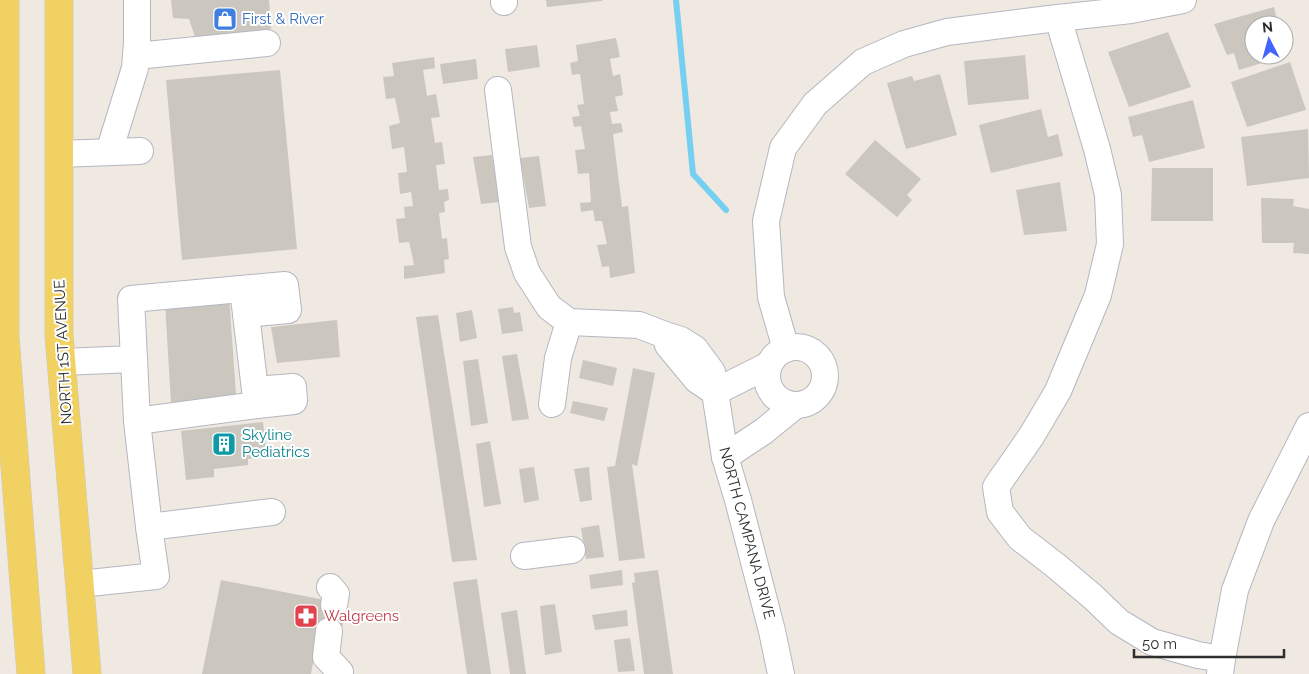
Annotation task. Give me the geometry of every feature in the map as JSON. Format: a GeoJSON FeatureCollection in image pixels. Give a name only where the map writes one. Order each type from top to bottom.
{"type":"FeatureCollection","features":[{"type":"Feature","properties":{"kind":"main road"},"geometry":{"type":"LineString","coordinates":[[5,0],[2,335],[31,674]]}},
{"type":"Feature","properties":{"kind":"main road","name":"NORTH 1ST AVENUE"},"geometry":{"type":"LineString","coordinates":[[59,0],[59,335],[87,674]]}},
{"type":"Feature","properties":{"kind":"street"},"geometry":{"type":"LineString","coordinates":[[109,152],[135,68],[137,0]]}},
{"type":"Feature","properties":{"kind":"street"},"geometry":{"type":"LineString","coordinates":[[498,90],[518,247],[527,273],[549,307],[569,322],[639,325],[664,336],[668,345],[697,380],[715,392],[778,357],[800,347],[811,352],[820,360],[825,373],[825,380],[818,394],[806,403],[796,405],[782,402],[774,395],[768,386],[766,377],[778,357],[771,297],[766,221],[783,148],[815,104],[863,62],[904,44],[947,32],[1131,10],[1182,0]]}},
{"type":"Feature","properties":{"kind":"street"},"geometry":{"type":"LineString","coordinates":[[1058,18],[1097,149],[1108,195],[1110,244],[1098,295],[1058,391],[1032,435],[996,487],[1000,512],[1020,538],[1056,565],[1119,622],[1152,642],[1198,655],[1221,666],[1235,590],[1261,521],[1309,426]]}},
{"type":"Feature","properties":{"kind":"street"},"geometry":{"type":"LineString","coordinates":[[136,56],[267,42]]}},
{"type":"Feature","properties":{"kind":"street"},"geometry":{"type":"LineString","coordinates":[[59,154],[140,151]]}},
{"type":"Feature","properties":{"kind":"street"},"geometry":{"type":"LineString","coordinates":[[80,584],[156,576],[148,527],[137,421],[130,299],[245,302],[256,398],[137,421]]}},
{"type":"Feature","properties":{"kind":"street"},"geometry":{"type":"LineString","coordinates":[[552,404],[558,358],[569,322]]}},
{"type":"Feature","properties":{"kind":"street"},"geometry":{"type":"LineString","coordinates":[[61,362],[134,359]]}},
{"type":"Feature","properties":{"kind":"street","name":"NORTH CAMPANA DRIVE"},"geometry":{"type":"LineString","coordinates":[[715,392],[725,457],[772,631],[781,674]]}},
{"type":"Feature","properties":{"kind":"street"},"geometry":{"type":"LineString","coordinates":[[725,457],[764,431],[796,405]]}},
{"type":"Feature","properties":{"kind":"street"},"geometry":{"type":"LineString","coordinates":[[148,527],[272,512]]}},
{"type":"Feature","properties":{"kind":"street"},"geometry":{"type":"LineString","coordinates":[[524,556],[572,550]]}},
{"type":"Feature","properties":{"kind":"street"},"geometry":{"type":"LineString","coordinates":[[329,631],[326,657],[340,672]]}},
{"type":"Feature","properties":{"kind":"building","name":"First & River"},"geometry":{"type":"Polygon","coordinates":[[[171,0],[269,0],[271,29],[195,37],[189,19],[173,18],[171,0]]]}},
{"type":"Feature","properties":{"kind":"building"},"geometry":{"type":"Polygon","coordinates":[[[546,0],[602,0],[602,1],[547,7],[546,0]]]}},
{"type":"Feature","properties":{"kind":"building"},"geometry":{"type":"Polygon","coordinates":[[[1274,7],[1276,15],[1246,15],[1274,7]]]}},
{"type":"Feature","properties":{"kind":"building"},"geometry":{"type":"Polygon","coordinates":[[[1244,16],[1244,65],[1255,65],[1239,70],[1234,53],[1227,55],[1214,24],[1244,16]]]}},
{"type":"Feature","properties":{"kind":"building"},"geometry":{"type":"Polygon","coordinates":[[[1168,32],[1191,87],[1129,107],[1108,52],[1168,32]]]}},
{"type":"Feature","properties":{"kind":"building"},"geometry":{"type":"Polygon","coordinates":[[[616,38],[620,57],[610,59],[613,76],[620,74],[623,95],[615,97],[618,111],[610,112],[612,124],[621,123],[623,132],[613,134],[622,207],[628,206],[635,273],[610,278],[609,266],[602,267],[597,245],[607,244],[602,221],[595,221],[593,210],[581,212],[580,203],[591,202],[589,173],[578,174],[575,150],[585,149],[581,126],[574,127],[572,117],[580,116],[577,105],[584,104],[580,74],[572,75],[570,63],[578,61],[576,45],[616,38]]]}},
{"type":"Feature","properties":{"kind":"building"},"geometry":{"type":"Polygon","coordinates":[[[537,45],[540,67],[508,72],[505,49],[537,45]]]}},
{"type":"Feature","properties":{"kind":"building"},"geometry":{"type":"Polygon","coordinates":[[[1025,55],[1029,99],[968,105],[964,61],[1025,55]]]}},
{"type":"Feature","properties":{"kind":"building"},"geometry":{"type":"Polygon","coordinates":[[[434,57],[435,68],[423,70],[427,96],[436,94],[440,117],[431,118],[435,143],[442,142],[445,164],[436,165],[439,190],[448,189],[449,200],[444,202],[445,212],[439,213],[442,239],[447,238],[449,259],[444,260],[445,273],[404,279],[404,266],[414,265],[409,242],[399,243],[396,219],[405,218],[404,207],[413,206],[411,192],[400,194],[398,173],[407,172],[404,147],[392,149],[389,126],[400,123],[395,98],[386,99],[383,77],[394,76],[392,63],[434,57]]]}},
{"type":"Feature","properties":{"kind":"building"},"geometry":{"type":"Polygon","coordinates":[[[476,59],[478,79],[443,84],[440,64],[476,59]]]}},
{"type":"Feature","properties":{"kind":"building"},"geometry":{"type":"Polygon","coordinates":[[[1281,65],[1291,65],[1306,110],[1247,127],[1231,82],[1281,65]]]}},
{"type":"Feature","properties":{"kind":"building"},"geometry":{"type":"Polygon","coordinates":[[[280,70],[297,249],[182,260],[166,80],[280,70]]]}},
{"type":"Feature","properties":{"kind":"building"},"geometry":{"type":"Polygon","coordinates":[[[940,74],[957,135],[906,149],[887,83],[912,76],[914,81],[940,74]]]}},
{"type":"Feature","properties":{"kind":"building"},"geometry":{"type":"Polygon","coordinates":[[[1193,100],[1205,148],[1149,162],[1142,135],[1133,137],[1128,117],[1193,100]]]}},
{"type":"Feature","properties":{"kind":"building"},"geometry":{"type":"Polygon","coordinates":[[[1041,109],[1048,137],[1058,134],[1063,156],[991,173],[979,125],[1041,109]]]}},
{"type":"Feature","properties":{"kind":"building"},"geometry":{"type":"Polygon","coordinates":[[[1308,129],[1309,178],[1247,186],[1241,137],[1308,129]]]}},
{"type":"Feature","properties":{"kind":"building"},"geometry":{"type":"Polygon","coordinates":[[[875,140],[921,179],[907,195],[912,200],[897,217],[845,174],[875,140]]]}},
{"type":"Feature","properties":{"kind":"building"},"geometry":{"type":"Polygon","coordinates":[[[492,155],[499,202],[481,204],[473,157],[492,155]]]}},
{"type":"Feature","properties":{"kind":"building"},"geometry":{"type":"Polygon","coordinates":[[[539,156],[546,206],[529,208],[520,158],[539,156]]]}},
{"type":"Feature","properties":{"kind":"building"},"geometry":{"type":"Polygon","coordinates":[[[1152,168],[1213,168],[1213,221],[1151,221],[1152,168]]]}},
{"type":"Feature","properties":{"kind":"building"},"geometry":{"type":"Polygon","coordinates":[[[1060,182],[1067,231],[1024,235],[1016,190],[1060,182]]]}},
{"type":"Feature","properties":{"kind":"building"},"geometry":{"type":"Polygon","coordinates":[[[1261,198],[1294,199],[1293,206],[1309,209],[1309,254],[1293,253],[1294,243],[1262,243],[1261,198]]]}},
{"type":"Feature","properties":{"kind":"building"},"geometry":{"type":"Polygon","coordinates":[[[229,295],[236,395],[171,403],[165,303],[229,295]]]}},
{"type":"Feature","properties":{"kind":"building"},"geometry":{"type":"Polygon","coordinates":[[[513,307],[514,313],[520,312],[523,331],[502,334],[498,309],[513,307]]]}},
{"type":"Feature","properties":{"kind":"building"},"geometry":{"type":"Polygon","coordinates":[[[472,310],[477,338],[460,342],[456,313],[472,310]]]}},
{"type":"Feature","properties":{"kind":"building"},"geometry":{"type":"Polygon","coordinates":[[[438,315],[477,560],[452,562],[416,317],[438,315]]]}},
{"type":"Feature","properties":{"kind":"building"},"geometry":{"type":"Polygon","coordinates":[[[337,320],[340,357],[277,363],[271,327],[337,320]]]}},
{"type":"Feature","properties":{"kind":"building"},"geometry":{"type":"Polygon","coordinates":[[[517,354],[529,419],[512,421],[502,356],[517,354]]]}},
{"type":"Feature","properties":{"kind":"building"},"geometry":{"type":"Polygon","coordinates":[[[478,359],[488,423],[471,426],[463,361],[478,359]]]}},
{"type":"Feature","properties":{"kind":"building"},"geometry":{"type":"Polygon","coordinates":[[[583,360],[617,368],[613,386],[579,378],[583,360]]]}},
{"type":"Feature","properties":{"kind":"building"},"geometry":{"type":"Polygon","coordinates":[[[633,368],[655,373],[637,466],[632,464],[645,558],[619,561],[607,467],[615,466],[633,368]]]}},
{"type":"Feature","properties":{"kind":"building"},"geometry":{"type":"Polygon","coordinates":[[[573,401],[608,408],[604,421],[570,413],[573,401]]]}},
{"type":"Feature","properties":{"kind":"building","name":"Skyline Pediatrics"},"geometry":{"type":"Polygon","coordinates":[[[263,422],[267,456],[248,459],[248,465],[214,469],[214,477],[186,480],[181,431],[263,422]]]}},
{"type":"Feature","properties":{"kind":"building"},"geometry":{"type":"Polygon","coordinates":[[[490,441],[501,504],[484,507],[476,444],[490,441]]]}},
{"type":"Feature","properties":{"kind":"building"},"geometry":{"type":"Polygon","coordinates":[[[534,467],[539,500],[524,503],[519,469],[534,467]]]}},
{"type":"Feature","properties":{"kind":"building"},"geometry":{"type":"Polygon","coordinates":[[[589,467],[592,500],[580,502],[574,469],[589,467]]]}},
{"type":"Feature","properties":{"kind":"building"},"geometry":{"type":"Polygon","coordinates":[[[599,525],[604,557],[586,559],[581,528],[599,525]]]}},
{"type":"Feature","properties":{"kind":"building"},"geometry":{"type":"Polygon","coordinates":[[[622,570],[623,585],[591,589],[589,575],[622,570]]]}},
{"type":"Feature","properties":{"kind":"building"},"geometry":{"type":"Polygon","coordinates":[[[658,570],[673,674],[644,674],[632,583],[635,582],[634,573],[658,570]]]}},
{"type":"Feature","properties":{"kind":"building"},"geometry":{"type":"Polygon","coordinates":[[[477,579],[491,674],[467,674],[453,582],[477,579]]]}},
{"type":"Feature","properties":{"kind":"building","name":"Walgreens"},"geometry":{"type":"Polygon","coordinates":[[[221,580],[325,600],[346,607],[341,633],[319,629],[311,674],[202,674],[221,580]]]}},
{"type":"Feature","properties":{"kind":"building"},"geometry":{"type":"Polygon","coordinates":[[[555,604],[562,652],[545,655],[540,606],[555,604]]]}},
{"type":"Feature","properties":{"kind":"building"},"geometry":{"type":"Polygon","coordinates":[[[517,610],[526,674],[510,674],[501,613],[517,610]]]}},
{"type":"Feature","properties":{"kind":"building"},"geometry":{"type":"Polygon","coordinates":[[[627,610],[628,626],[595,630],[592,615],[627,610]]]}},
{"type":"Feature","properties":{"kind":"building"},"geometry":{"type":"Polygon","coordinates":[[[630,638],[635,671],[618,672],[614,640],[630,638]]]}},
{"type":"Feature","properties":{"kind":"waterway"},"geometry":{"type":"LineString","coordinates":[[676,0],[693,174],[726,210]]}},
{"type":"Feature","properties":{"kind":"place","name":"First & River"},"geometry":{"type":"Point","coordinates":[225,19]}},
{"type":"Feature","properties":{"kind":"place","name":"Skyline Pediatrics"},"geometry":{"type":"Point","coordinates":[224,444]}},
{"type":"Feature","properties":{"kind":"place","name":"Walgreens"},"geometry":{"type":"Point","coordinates":[306,616]}}]}
